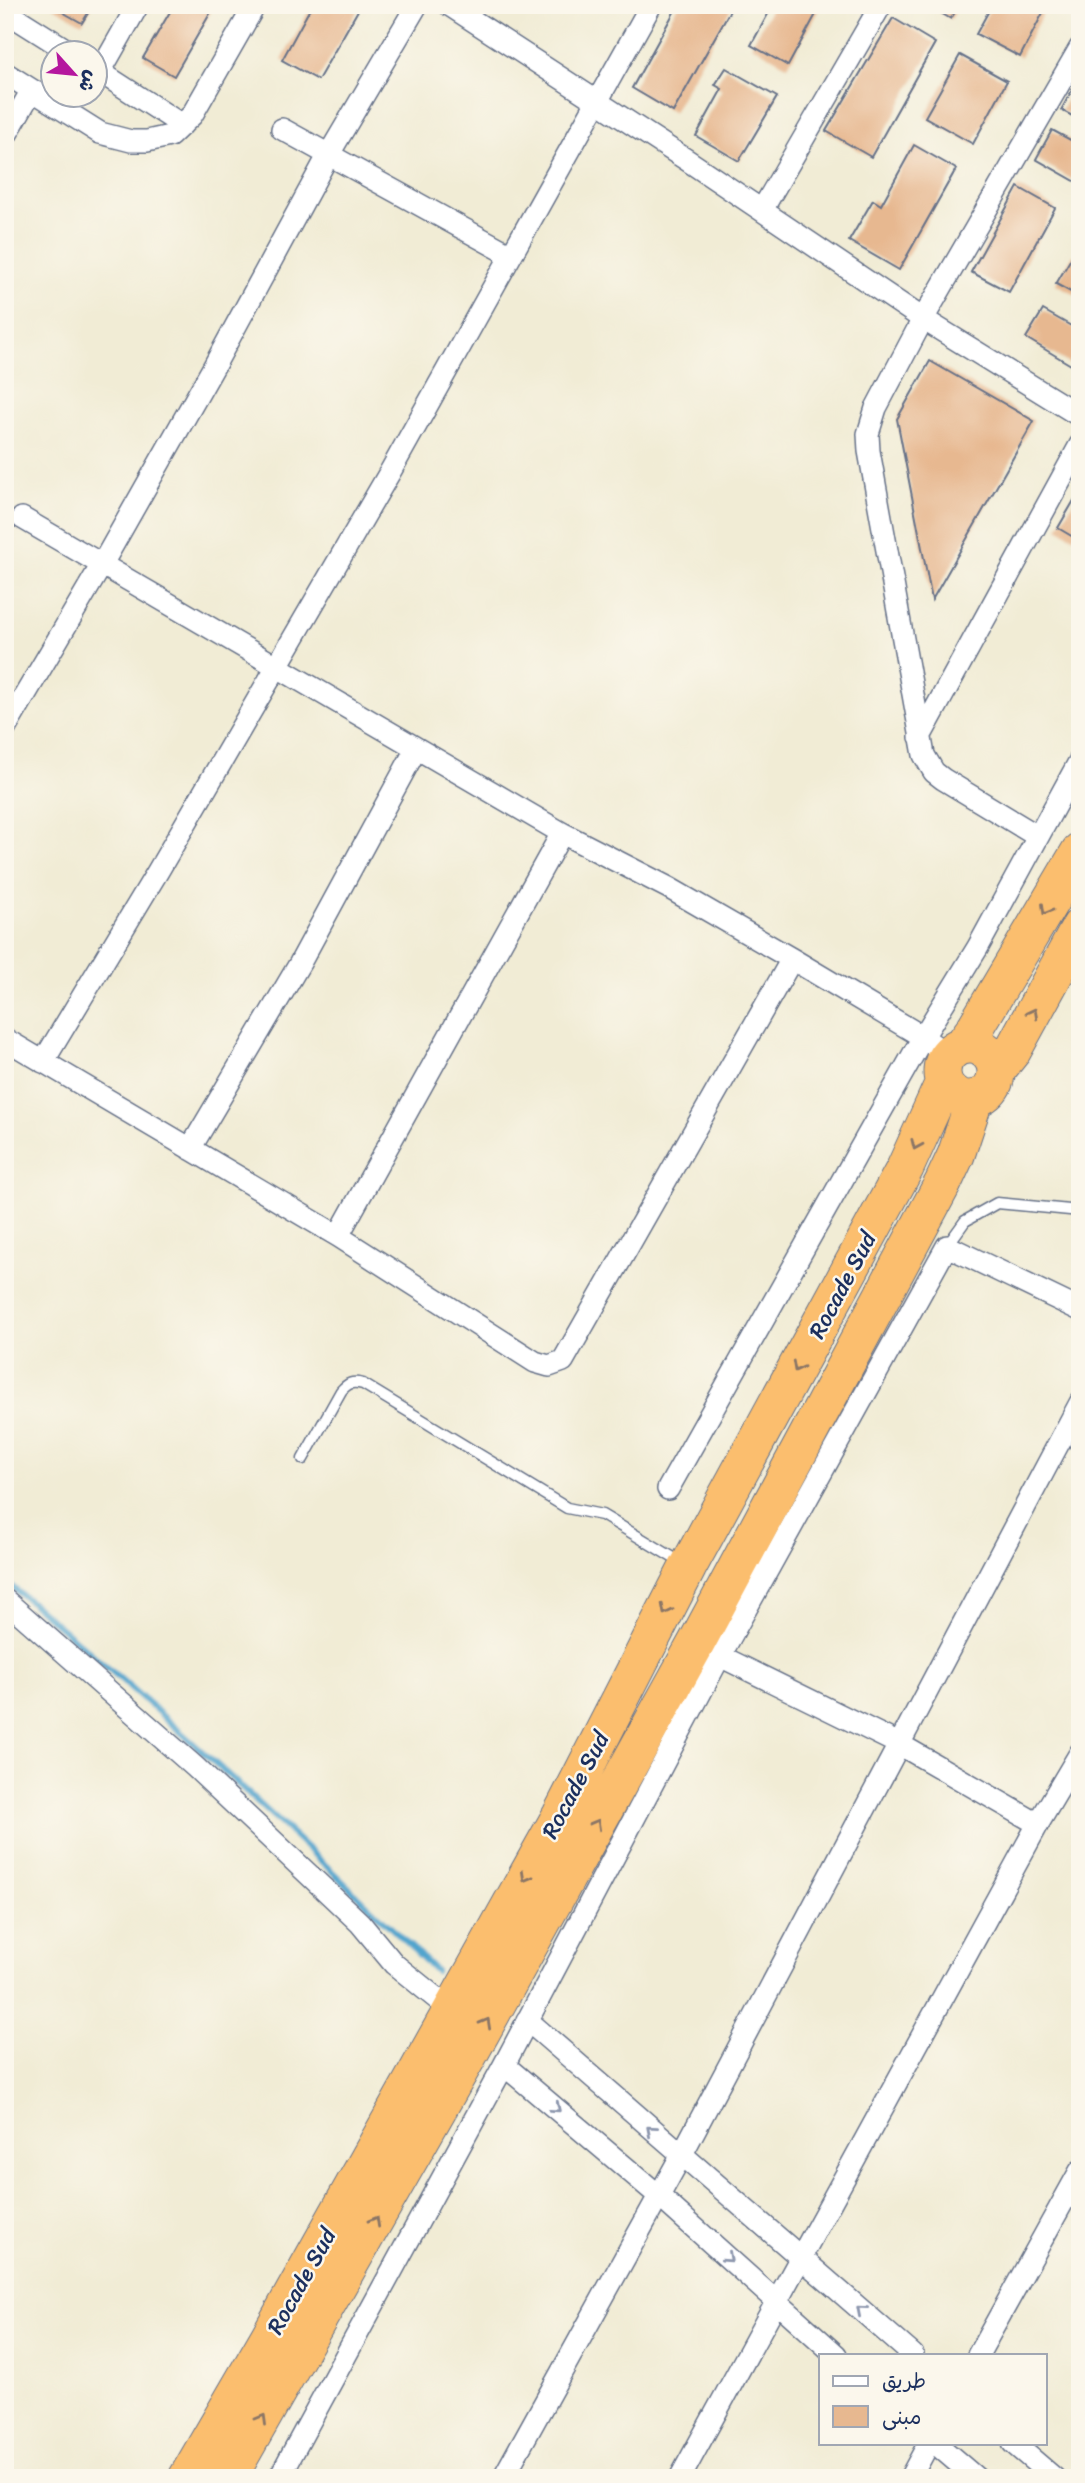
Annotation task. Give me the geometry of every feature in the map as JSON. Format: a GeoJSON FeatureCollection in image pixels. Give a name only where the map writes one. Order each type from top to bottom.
{"type":"FeatureCollection","features":[{"type":"Feature","properties":{"kind":"highway","name":"Rocade Sud"},"geometry":{"type":"LineString","coordinates":[[187,2478],[269,2337],[561,1815],[688,1567],[905,1168],[974,1030],[1080,851]]}},
{"type":"Feature","properties":{"kind":"highway","name":"Rocade Sud"},"geometry":{"type":"LineString","coordinates":[[958,1065],[1013,1050],[1080,927]]}},
{"type":"Feature","properties":{"kind":"highway","name":"Rocade Sud"},"geometry":{"type":"LineString","coordinates":[[228,2478],[460,2070],[696,1642],[943,1183],[956,1155],[958,1065]]}},
{"type":"Feature","properties":{"kind":"street"},"geometry":{"type":"LineString","coordinates":[[108,53],[138,5]]}},
{"type":"Feature","properties":{"kind":"street"},"geometry":{"type":"LineString","coordinates":[[5,73],[100,133],[131,141],[170,136],[192,115],[255,5]]}},
{"type":"Feature","properties":{"kind":"street"},"geometry":{"type":"LineString","coordinates":[[5,729],[213,368],[328,154],[417,5]]}},
{"type":"Feature","properties":{"kind":"street"},"geometry":{"type":"LineString","coordinates":[[449,5],[923,319],[1080,416]]}},
{"type":"Feature","properties":{"kind":"street"},"geometry":{"type":"LineString","coordinates":[[43,1062],[158,871],[390,472],[651,5]]}},
{"type":"Feature","properties":{"kind":"street"},"geometry":{"type":"LineString","coordinates":[[762,210],[881,5]]}},
{"type":"Feature","properties":{"kind":"street"},"geometry":{"type":"LineString","coordinates":[[5,11],[48,38]]}},
{"type":"Feature","properties":{"kind":"street"},"geometry":{"type":"LineString","coordinates":[[1037,836],[934,772],[924,755],[868,434],[876,408],[923,319],[1080,48]]}},
{"type":"Feature","properties":{"kind":"street"},"geometry":{"type":"LineString","coordinates":[[108,77],[182,125]]}},
{"type":"Feature","properties":{"kind":"street"},"geometry":{"type":"LineString","coordinates":[[5,137],[32,90]]}},
{"type":"Feature","properties":{"kind":"street"},"geometry":{"type":"LineString","coordinates":[[282,129],[511,255]]}},
{"type":"Feature","properties":{"kind":"street"},"geometry":{"type":"LineString","coordinates":[[920,737],[1080,445]]}},
{"type":"Feature","properties":{"kind":"street"},"geometry":{"type":"LineString","coordinates":[[22,518],[101,566],[277,665],[416,749],[792,959],[958,1065]]}},
{"type":"Feature","properties":{"kind":"street"},"geometry":{"type":"LineString","coordinates":[[190,1149],[299,963],[416,749]]}},
{"type":"Feature","properties":{"kind":"street"},"geometry":{"type":"LineString","coordinates":[[668,1489],[958,1065],[978,947],[1080,760]]}},
{"type":"Feature","properties":{"kind":"street"},"geometry":{"type":"LineString","coordinates":[[338,1237],[562,832]]}},
{"type":"Feature","properties":{"kind":"street"},"geometry":{"type":"LineString","coordinates":[[5,1039],[338,1237],[535,1362],[549,1367],[563,1362],[792,959]]}},
{"type":"Feature","properties":{"kind":"street"},"geometry":{"type":"LineString","coordinates":[[279,2478],[504,2065],[720,1656],[947,1246],[1080,1310]]}},
{"type":"Feature","properties":{"kind":"street"},"geometry":{"type":"LineString","coordinates":[[503,2478],[681,2156],[1080,1403]]}},
{"type":"Feature","properties":{"kind":"street"},"geometry":{"type":"LineString","coordinates":[[5,1600],[195,1767],[360,1923],[394,1964],[452,2011]]}},
{"type":"Feature","properties":{"kind":"street"},"geometry":{"type":"LineString","coordinates":[[720,1656],[899,1744],[1038,1824]]}},
{"type":"Feature","properties":{"kind":"street"},"geometry":{"type":"LineString","coordinates":[[680,2478],[1038,1824],[1080,1753]]}},
{"type":"Feature","properties":{"kind":"street"},"geometry":{"type":"LineString","coordinates":[[527,2020],[911,2354]]}},
{"type":"Feature","properties":{"kind":"street"},"geometry":{"type":"LineString","coordinates":[[504,2065],[658,2195],[835,2354]]}},
{"type":"Feature","properties":{"kind":"street"},"geometry":{"type":"LineString","coordinates":[[979,2354],[1080,2171]]}},
{"type":"Feature","properties":{"kind":"street"},"geometry":{"type":"LineString","coordinates":[[910,2478],[928,2444]]}},
{"type":"Feature","properties":{"kind":"street"},"geometry":{"type":"LineString","coordinates":[[936,2444],[976,2478]]}},
{"type":"Feature","properties":{"kind":"street"},"geometry":{"type":"LineString","coordinates":[[1014,2444],[1054,2478]]}},
{"type":"Feature","properties":{"kind":"lane"},"geometry":{"type":"LineString","coordinates":[[947,1246],[965,1221],[996,1203],[1080,1211]]}},
{"type":"Feature","properties":{"kind":"lane"},"geometry":{"type":"LineString","coordinates":[[303,1459],[341,1391],[347,1384],[363,1384],[567,1508],[601,1515],[688,1567]]}},
{"type":"Feature","properties":{"kind":"building"},"geometry":{"type":"Polygon","coordinates":[[[50,5],[93,5],[82,23],[50,5]]]}},
{"type":"Feature","properties":{"kind":"building"},"geometry":{"type":"Polygon","coordinates":[[[174,5],[215,5],[174,76],[143,58],[174,5]]]}},
{"type":"Feature","properties":{"kind":"building"},"geometry":{"type":"Polygon","coordinates":[[[312,5],[361,5],[318,80],[282,60],[312,5]]]}},
{"type":"Feature","properties":{"kind":"building"},"geometry":{"type":"Polygon","coordinates":[[[678,5],[733,5],[673,112],[632,88],[678,5]]]}},
{"type":"Feature","properties":{"kind":"building"},"geometry":{"type":"Polygon","coordinates":[[[773,5],[821,5],[788,66],[751,45],[773,5]]]}},
{"type":"Feature","properties":{"kind":"building"},"geometry":{"type":"Polygon","coordinates":[[[927,5],[959,5],[951,19],[927,5]]]}},
{"type":"Feature","properties":{"kind":"building"},"geometry":{"type":"Polygon","coordinates":[[[992,5],[1047,5],[1020,57],[976,34],[992,5]]]}},
{"type":"Feature","properties":{"kind":"building"},"geometry":{"type":"Polygon","coordinates":[[[893,18],[935,43],[871,157],[826,131],[893,18]]]}},
{"type":"Feature","properties":{"kind":"building"},"geometry":{"type":"Polygon","coordinates":[[[960,55],[1007,81],[973,144],[925,117],[960,55]]]}},
{"type":"Feature","properties":{"kind":"building"},"geometry":{"type":"Polygon","coordinates":[[[726,68],[777,97],[739,161],[696,136],[722,89],[715,85],[726,68]]]}},
{"type":"Feature","properties":{"kind":"building"},"geometry":{"type":"Polygon","coordinates":[[[1080,76],[1080,120],[1061,110],[1080,76]]]}},
{"type":"Feature","properties":{"kind":"building"},"geometry":{"type":"Polygon","coordinates":[[[1052,130],[1080,145],[1080,184],[1036,159],[1052,130]]]}},
{"type":"Feature","properties":{"kind":"building"},"geometry":{"type":"Polygon","coordinates":[[[914,145],[956,169],[899,270],[849,241],[873,200],[881,205],[914,145]]]}},
{"type":"Feature","properties":{"kind":"building"},"geometry":{"type":"Polygon","coordinates":[[[1018,187],[1055,208],[1009,292],[971,272],[1018,187]]]}},
{"type":"Feature","properties":{"kind":"building"},"geometry":{"type":"Polygon","coordinates":[[[1073,255],[1080,258],[1080,297],[1056,284],[1073,255]]]}},
{"type":"Feature","properties":{"kind":"building"},"geometry":{"type":"Polygon","coordinates":[[[1043,310],[1080,331],[1080,350],[1071,365],[1026,338],[1043,310]]]}},
{"type":"Feature","properties":{"kind":"building"},"geometry":{"type":"Polygon","coordinates":[[[930,361],[1034,421],[932,600],[897,419],[930,361]]]}},
{"type":"Feature","properties":{"kind":"building"},"geometry":{"type":"Polygon","coordinates":[[[1076,497],[1080,499],[1080,541],[1058,528],[1076,497]]]}},
{"type":"Feature","properties":{"kind":"waterway"},"geometry":{"type":"LineString","coordinates":[[5,1581],[225,1772],[436,1971]]}}]}
